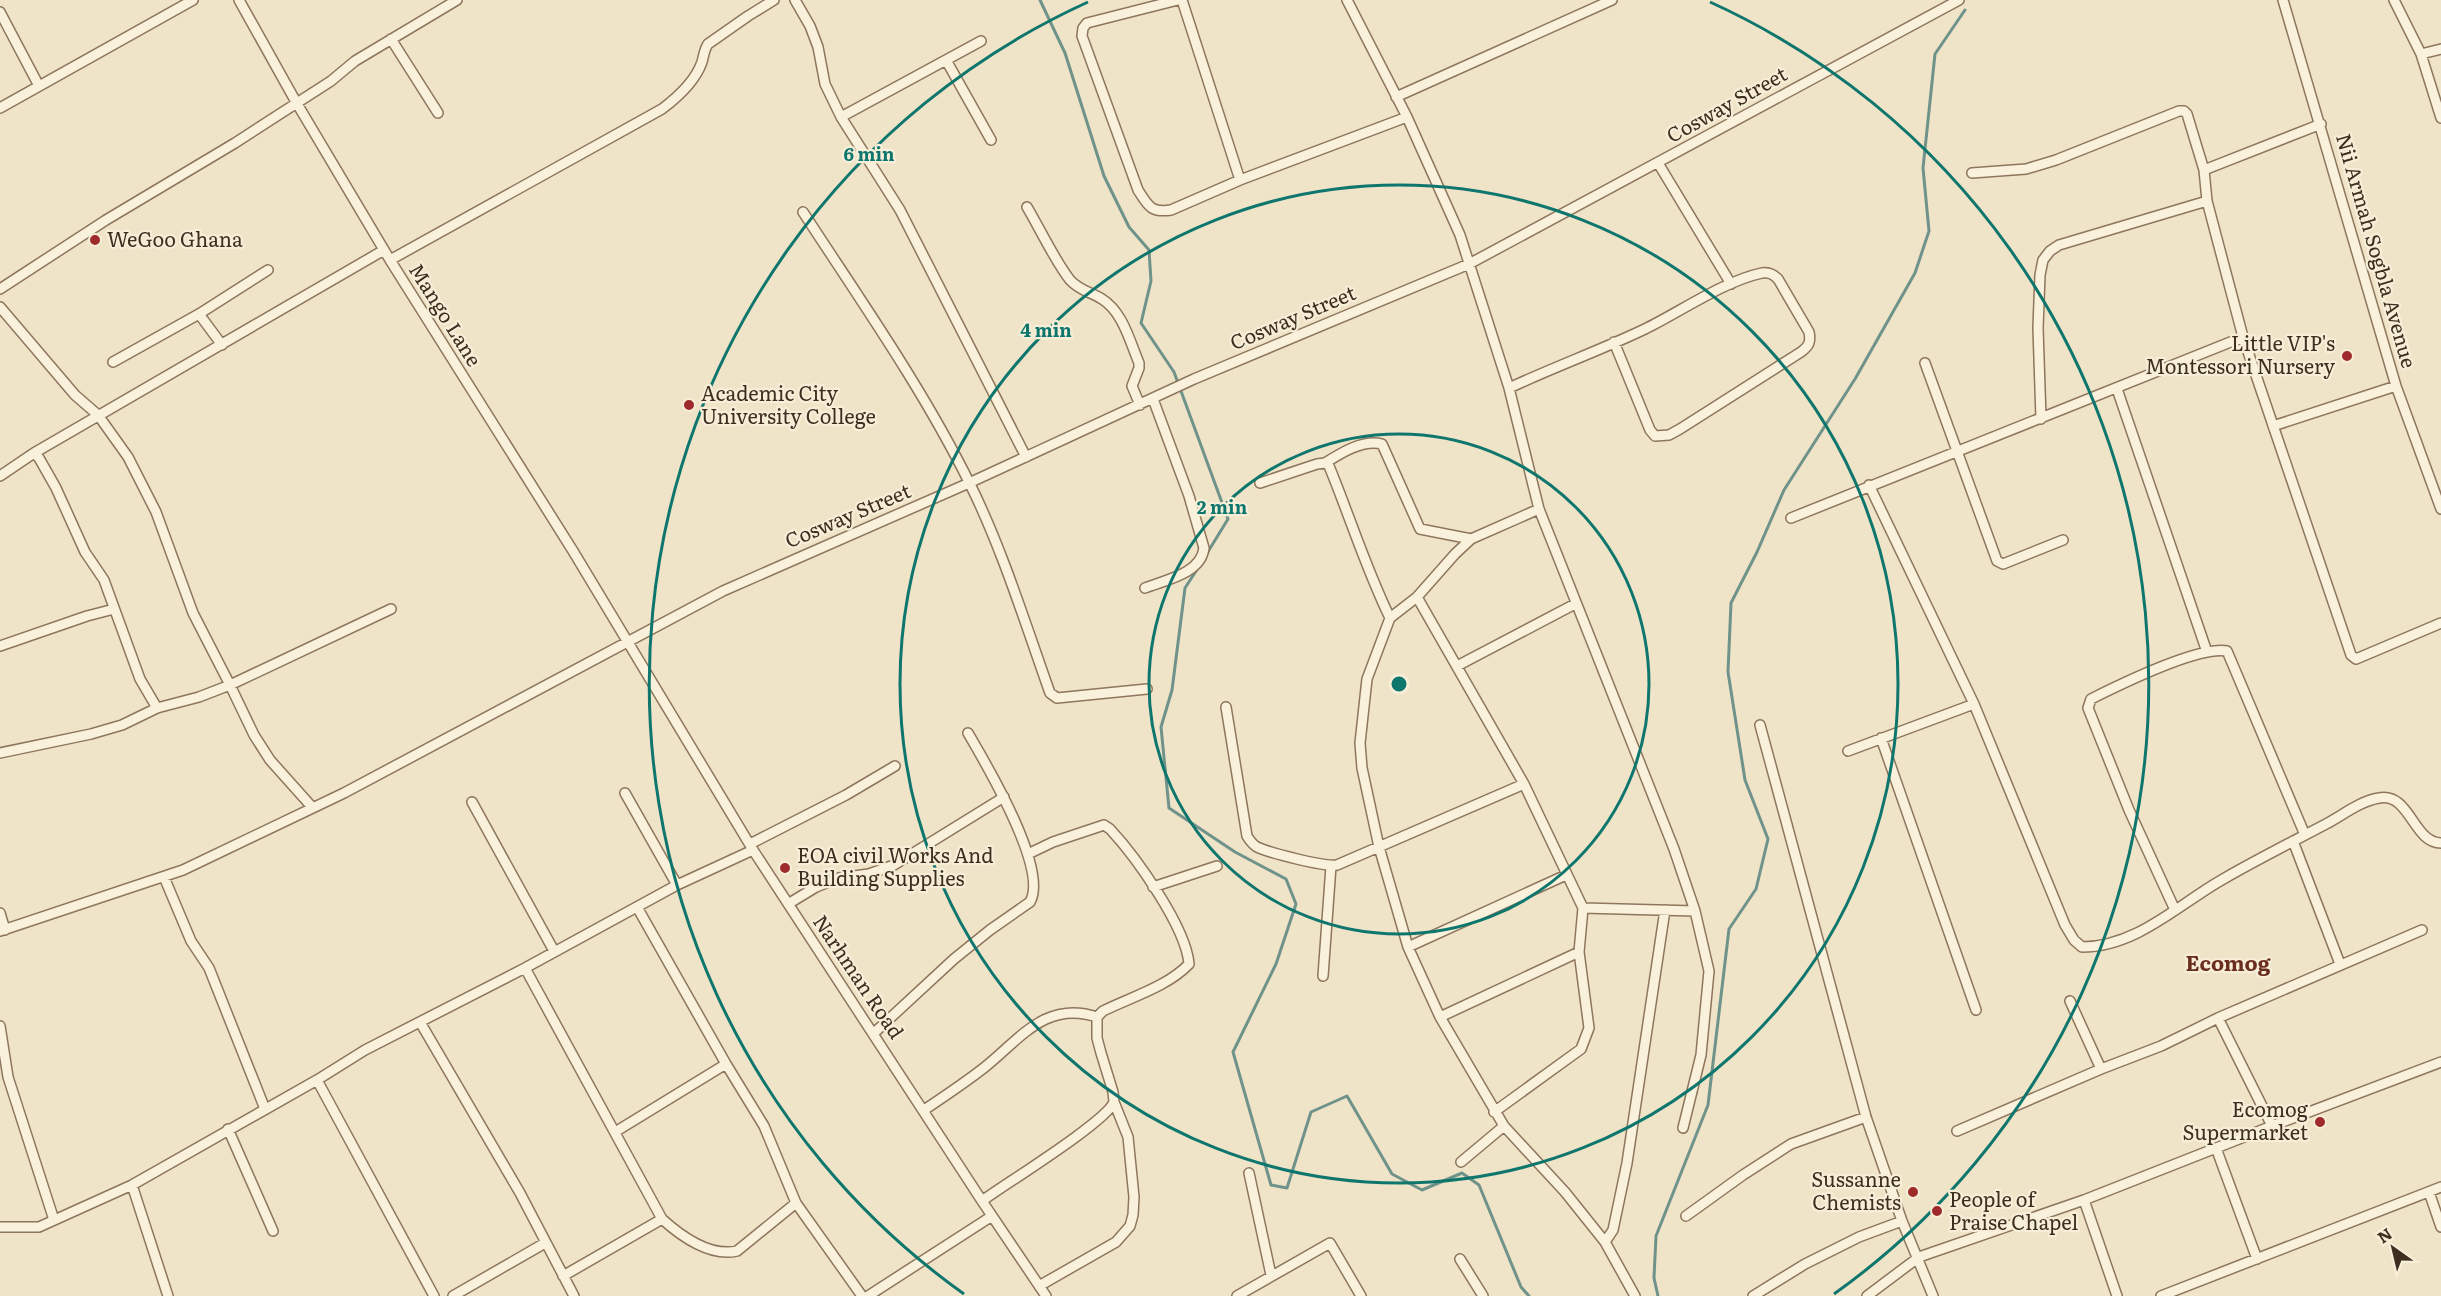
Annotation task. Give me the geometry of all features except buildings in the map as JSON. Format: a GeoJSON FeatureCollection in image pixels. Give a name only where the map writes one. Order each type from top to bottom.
{"type":"FeatureCollection","features":[{"type":"Feature","properties":{"kind":"street"},"geometry":{"type":"LineString","coordinates":[[0,108],[193,0]]}},
{"type":"Feature","properties":{"kind":"street","name":"Mango Lane"},"geometry":{"type":"LineString","coordinates":[[239,0],[296,102],[390,260],[573,551],[627,644]]}},
{"type":"Feature","properties":{"kind":"street"},"geometry":{"type":"LineString","coordinates":[[0,289],[106,220],[235,143],[392,39],[457,0]]}},
{"type":"Feature","properties":{"kind":"street"},"geometry":{"type":"LineString","coordinates":[[390,260],[662,109],[686,88],[698,69],[708,44],[774,0]]}},
{"type":"Feature","properties":{"kind":"street"},"geometry":{"type":"LineString","coordinates":[[795,0],[810,26],[818,47],[825,84],[840,117],[900,210],[1026,457]]}},
{"type":"Feature","properties":{"kind":"street"},"geometry":{"type":"LineString","coordinates":[[1240,180],[1180,0],[1087,23],[1083,28],[1082,36],[1138,190],[1149,207],[1158,212],[1171,210],[1240,180],[1407,117]]}},
{"type":"Feature","properties":{"kind":"street"},"geometry":{"type":"LineString","coordinates":[[1347,0],[1407,117],[1460,236],[1509,388],[1539,509],[1674,849],[1695,911],[1709,971],[1701,1055],[1683,1128]]}},
{"type":"Feature","properties":{"kind":"street"},"geometry":{"type":"LineString","coordinates":[[1396,97],[1612,0]]}},
{"type":"Feature","properties":{"kind":"street","name":"Cosway Street"},"geometry":{"type":"LineString","coordinates":[[3,930],[164,877],[344,793],[723,591],[969,483],[1194,379],[1469,264],[1658,164],[1939,4],[1959,0]]}},
{"type":"Feature","properties":{"kind":"street","name":"Nii Armah Sogbla Avenue"},"geometry":{"type":"LineString","coordinates":[[2283,0],[2396,386],[2441,509]]}},
{"type":"Feature","properties":{"kind":"street"},"geometry":{"type":"LineString","coordinates":[[2394,0],[2421,54],[2441,118]]}},
{"type":"Feature","properties":{"kind":"street"},"geometry":{"type":"LineString","coordinates":[[0,12],[39,86]]}},
{"type":"Feature","properties":{"kind":"street"},"geometry":{"type":"LineString","coordinates":[[392,39],[438,113]]}},
{"type":"Feature","properties":{"kind":"street"},"geometry":{"type":"LineString","coordinates":[[840,117],[981,42]]}},
{"type":"Feature","properties":{"kind":"street"},"geometry":{"type":"LineString","coordinates":[[2421,54],[2441,49]]}},
{"type":"Feature","properties":{"kind":"street"},"geometry":{"type":"LineString","coordinates":[[946,60],[991,140]]}},
{"type":"Feature","properties":{"kind":"street"},"geometry":{"type":"LineString","coordinates":[[1972,173],[2026,169],[2056,160],[2184,111],[2187,114],[2204,170],[2207,201],[2243,337],[2352,658],[2356,659],[2441,623]]}},
{"type":"Feature","properties":{"kind":"street"},"geometry":{"type":"LineString","coordinates":[[2204,170],[2321,124]]}},
{"type":"Feature","properties":{"kind":"street"},"geometry":{"type":"LineString","coordinates":[[1658,164],[1731,284]]}},
{"type":"Feature","properties":{"kind":"street"},"geometry":{"type":"LineString","coordinates":[[2041,419],[2038,328],[2040,275],[2043,260],[2059,245],[2207,201]]}},
{"type":"Feature","properties":{"kind":"street"},"geometry":{"type":"LineString","coordinates":[[1027,207],[1070,280],[1083,292],[1101,298],[1113,308],[1126,330],[1139,368],[1132,386],[1140,405]]}},
{"type":"Feature","properties":{"kind":"street"},"geometry":{"type":"LineString","coordinates":[[803,212],[929,408],[969,483],[987,520],[1050,693],[1057,698],[1147,689]]}},
{"type":"Feature","properties":{"kind":"street"},"geometry":{"type":"LineString","coordinates":[[0,476],[98,415],[384,250]]}},
{"type":"Feature","properties":{"kind":"street"},"geometry":{"type":"LineString","coordinates":[[113,362],[199,314],[267,270]]}},
{"type":"Feature","properties":{"kind":"street"},"geometry":{"type":"LineString","coordinates":[[1509,388],[1614,342],[1731,284],[1764,273],[1772,274],[1778,279],[1809,332],[1808,346],[1669,435],[1655,436],[1650,430],[1614,342]]}},
{"type":"Feature","properties":{"kind":"street"},"geometry":{"type":"LineString","coordinates":[[0,307],[75,395],[98,415],[139,475],[165,535],[193,613],[254,735],[270,760],[312,807]]}},
{"type":"Feature","properties":{"kind":"street"},"geometry":{"type":"LineString","coordinates":[[199,314],[222,345]]}},
{"type":"Feature","properties":{"kind":"street"},"geometry":{"type":"LineString","coordinates":[[1791,518],[2243,337]]}},
{"type":"Feature","properties":{"kind":"street"},"geometry":{"type":"LineString","coordinates":[[1925,363],[1999,564],[2063,540]]}},
{"type":"Feature","properties":{"kind":"street"},"geometry":{"type":"LineString","coordinates":[[2273,426],[2396,386]]}},
{"type":"Feature","properties":{"kind":"street"},"geometry":{"type":"LineString","coordinates":[[2117,388],[2207,652]]}},
{"type":"Feature","properties":{"kind":"street"},"geometry":{"type":"LineString","coordinates":[[1145,588],[1194,569],[1203,556],[1204,548],[1189,496],[1155,398]]}},
{"type":"Feature","properties":{"kind":"street"},"geometry":{"type":"LineString","coordinates":[[1260,483],[1325,463],[1365,444],[1374,442],[1382,444],[1420,529],[1471,538]]}},
{"type":"Feature","properties":{"kind":"street"},"geometry":{"type":"LineString","coordinates":[[34,453],[56,488],[85,552],[104,580],[140,679],[157,708]]}},
{"type":"Feature","properties":{"kind":"street"},"geometry":{"type":"LineString","coordinates":[[1325,463],[1329,466],[1355,529],[1370,576],[1390,618]]}},
{"type":"Feature","properties":{"kind":"street"},"geometry":{"type":"LineString","coordinates":[[1869,485],[1974,704],[2065,925],[2074,940],[2082,947],[2104,944],[2126,937],[2156,923],[2222,879],[2368,801],[2381,797],[2390,797],[2398,803],[2430,843],[2441,843]]}},
{"type":"Feature","properties":{"kind":"street"},"geometry":{"type":"LineString","coordinates":[[1539,509],[1471,538],[1417,597],[1390,618],[1368,676],[1360,743],[1362,768],[1379,847],[1408,947],[1440,1017],[1494,1112],[1504,1126],[1565,1192],[1605,1242],[1635,1296]]}},
{"type":"Feature","properties":{"kind":"street"},"geometry":{"type":"LineString","coordinates":[[1417,597],[1524,784],[1583,908],[1579,952],[1589,1028],[1587,1039],[1581,1049],[1494,1112]]}},
{"type":"Feature","properties":{"kind":"street"},"geometry":{"type":"LineString","coordinates":[[1457,666],[1575,604]]}},
{"type":"Feature","properties":{"kind":"street"},"geometry":{"type":"LineString","coordinates":[[0,646],[114,609]]}},
{"type":"Feature","properties":{"kind":"street"},"geometry":{"type":"LineString","coordinates":[[0,753],[91,734],[122,725],[157,708],[199,697],[230,685],[391,609]]}},
{"type":"Feature","properties":{"kind":"street","name":"Narhman Road"},"geometry":{"type":"LineString","coordinates":[[627,644],[751,847],[1046,1296]]}},
{"type":"Feature","properties":{"kind":"street"},"geometry":{"type":"LineString","coordinates":[[2175,910],[2129,810],[2088,708],[2088,702],[2091,699],[2133,679],[2207,652],[2222,650],[2230,655],[2305,835]]}},
{"type":"Feature","properties":{"kind":"street"},"geometry":{"type":"LineString","coordinates":[[1848,751],[1974,704]]}},
{"type":"Feature","properties":{"kind":"street"},"geometry":{"type":"LineString","coordinates":[[1226,707],[1246,832],[1250,841],[1259,848],[1330,866],[1524,784]]}},
{"type":"Feature","properties":{"kind":"street"},"geometry":{"type":"LineString","coordinates":[[1760,725],[1866,1117],[1902,1221],[1919,1257],[1933,1296]]}},
{"type":"Feature","properties":{"kind":"street"},"geometry":{"type":"LineString","coordinates":[[874,1033],[954,959],[1030,902],[1034,891],[1028,854],[1004,797],[968,733]]}},
{"type":"Feature","properties":{"kind":"street"},"geometry":{"type":"LineString","coordinates":[[1881,738],[1976,1010]]}},
{"type":"Feature","properties":{"kind":"street"},"geometry":{"type":"LineString","coordinates":[[0,1227],[39,1227],[132,1185],[317,1080],[365,1050],[525,968],[751,847],[895,766]]}},
{"type":"Feature","properties":{"kind":"street"},"geometry":{"type":"LineString","coordinates":[[625,793],[678,885]]}},
{"type":"Feature","properties":{"kind":"street"},"geometry":{"type":"LineString","coordinates":[[789,904],[816,887],[832,881],[869,874],[894,865],[1004,797]]}},
{"type":"Feature","properties":{"kind":"street"},"geometry":{"type":"LineString","coordinates":[[472,802],[554,951]]}},
{"type":"Feature","properties":{"kind":"street"},"geometry":{"type":"LineString","coordinates":[[1028,854],[1053,842],[1104,825],[1115,834],[1154,887],[1176,924],[1188,954],[1189,964],[1163,982],[1103,1011],[1097,1017],[1097,1038],[1114,1102],[1128,1137],[1134,1197],[1130,1226],[1116,1242],[1039,1286]]}},
{"type":"Feature","properties":{"kind":"street"},"geometry":{"type":"LineString","coordinates":[[2293,841],[2340,964]]}},
{"type":"Feature","properties":{"kind":"street"},"geometry":{"type":"LineString","coordinates":[[1154,887],[1217,866]]}},
{"type":"Feature","properties":{"kind":"street"},"geometry":{"type":"LineString","coordinates":[[1323,976],[1330,866]]}},
{"type":"Feature","properties":{"kind":"street"},"geometry":{"type":"LineString","coordinates":[[1408,947],[1566,875]]}},
{"type":"Feature","properties":{"kind":"street"},"geometry":{"type":"LineString","coordinates":[[164,877],[191,941],[209,968],[265,1109]]}},
{"type":"Feature","properties":{"kind":"street"},"geometry":{"type":"LineString","coordinates":[[637,908],[764,1126],[796,1203],[862,1296]]}},
{"type":"Feature","properties":{"kind":"street"},"geometry":{"type":"LineString","coordinates":[[1583,908],[1695,911]]}},
{"type":"Feature","properties":{"kind":"street"},"geometry":{"type":"LineString","coordinates":[[1605,1242],[1613,1230],[1627,1163],[1665,910]]}},
{"type":"Feature","properties":{"kind":"street"},"geometry":{"type":"LineString","coordinates":[[0,914],[3,930]]}},
{"type":"Feature","properties":{"kind":"street"},"geometry":{"type":"LineString","coordinates":[[1957,1131],[2101,1069],[2161,1046],[2218,1018],[2422,930]]}},
{"type":"Feature","properties":{"kind":"street"},"geometry":{"type":"LineString","coordinates":[[1440,1017],[1579,952]]}},
{"type":"Feature","properties":{"kind":"street"},"geometry":{"type":"LineString","coordinates":[[525,968],[662,1219],[676,1231],[714,1252],[726,1253],[737,1251],[796,1203]]}},
{"type":"Feature","properties":{"kind":"street"},"geometry":{"type":"LineString","coordinates":[[2070,1001],[2101,1069]]}},
{"type":"Feature","properties":{"kind":"street"},"geometry":{"type":"LineString","coordinates":[[924,1110],[984,1068],[1034,1024],[1054,1016],[1077,1012],[1097,1017]]}},
{"type":"Feature","properties":{"kind":"street"},"geometry":{"type":"LineString","coordinates":[[2218,1018],[2272,1126]]}},
{"type":"Feature","properties":{"kind":"street"},"geometry":{"type":"LineString","coordinates":[[420,1022],[520,1193],[574,1296]]}},
{"type":"Feature","properties":{"kind":"street"},"geometry":{"type":"LineString","coordinates":[[0,1026],[8,1077],[54,1220]]}},
{"type":"Feature","properties":{"kind":"street"},"geometry":{"type":"LineString","coordinates":[[1867,1296],[1919,1257],[2084,1200],[2441,1062]]}},
{"type":"Feature","properties":{"kind":"street"},"geometry":{"type":"LineString","coordinates":[[615,1132],[726,1064]]}},
{"type":"Feature","properties":{"kind":"street"},"geometry":{"type":"LineString","coordinates":[[317,1080],[434,1296]]}},
{"type":"Feature","properties":{"kind":"street"},"geometry":{"type":"LineString","coordinates":[[982,1201],[1079,1134],[1108,1112],[1114,1102]]}},
{"type":"Feature","properties":{"kind":"street"},"geometry":{"type":"LineString","coordinates":[[1686,1216],[1791,1144],[1866,1117]]}},
{"type":"Feature","properties":{"kind":"street"},"geometry":{"type":"LineString","coordinates":[[1461,1162],[1504,1126]]}},
{"type":"Feature","properties":{"kind":"street"},"geometry":{"type":"LineString","coordinates":[[228,1129],[273,1231]]}},
{"type":"Feature","properties":{"kind":"street"},"geometry":{"type":"LineString","coordinates":[[2217,1148],[2258,1259]]}},
{"type":"Feature","properties":{"kind":"street"},"geometry":{"type":"LineString","coordinates":[[1249,1173],[1271,1275]]}},
{"type":"Feature","properties":{"kind":"street"},"geometry":{"type":"LineString","coordinates":[[132,1185],[168,1296]]}},
{"type":"Feature","properties":{"kind":"street"},"geometry":{"type":"LineString","coordinates":[[2161,1296],[2441,1187]]}},
{"type":"Feature","properties":{"kind":"street"},"geometry":{"type":"LineString","coordinates":[[2429,1192],[2441,1227]]}},
{"type":"Feature","properties":{"kind":"street"},"geometry":{"type":"LineString","coordinates":[[2084,1200],[2117,1296]]}},
{"type":"Feature","properties":{"kind":"street"},"geometry":{"type":"LineString","coordinates":[[868,1296],[992,1216]]}},
{"type":"Feature","properties":{"kind":"street"},"geometry":{"type":"LineString","coordinates":[[563,1275],[662,1219]]}},
{"type":"Feature","properties":{"kind":"street"},"geometry":{"type":"LineString","coordinates":[[1753,1296],[1805,1264],[1859,1238],[1902,1221]]}},
{"type":"Feature","properties":{"kind":"street"},"geometry":{"type":"LineString","coordinates":[[453,1296],[545,1243]]}},
{"type":"Feature","properties":{"kind":"street"},"geometry":{"type":"LineString","coordinates":[[1237,1296],[1330,1243],[1361,1296]]}},
{"type":"Feature","properties":{"kind":"street"},"geometry":{"type":"LineString","coordinates":[[1460,1259],[1483,1296]]}},
{"type":"Feature","properties":{"kind":"waterway"},"geometry":{"type":"LineString","coordinates":[[1040,0],[1065,53],[1104,176],[1129,227],[1149,250],[1151,281],[1141,323],[1174,372],[1228,519],[1206,555]]}},
{"type":"Feature","properties":{"kind":"waterway"},"geometry":{"type":"LineString","coordinates":[[1658,1296],[1654,1278],[1656,1236],[1708,1105],[1729,929],[1756,889],[1768,839],[1745,780],[1728,672],[1731,603],[1757,552],[1784,490],[1855,379],[1915,273],[1929,231],[1923,168],[1935,54],[1965,10]]}},
{"type":"Feature","properties":{"kind":"waterway"},"geometry":{"type":"LineString","coordinates":[[1198,568],[1185,588],[1172,690],[1161,727],[1169,808],[1235,852],[1286,879],[1296,904],[1276,964],[1233,1052],[1271,1185],[1287,1188],[1311,1112],[1347,1096],[1392,1174],[1422,1190],[1462,1173],[1479,1185],[1521,1287],[1529,1296]]}},
{"type":"Feature","properties":{"kind":"place","name":"WeGoo Ghana"},"geometry":{"type":"Point","coordinates":[95,240]}},
{"type":"Feature","properties":{"kind":"place","name":"Little VIP's Montessori Nursery"},"geometry":{"type":"Point","coordinates":[2347,356]}},
{"type":"Feature","properties":{"kind":"place","name":"Academic City University College"},"geometry":{"type":"Point","coordinates":[689,405]}},
{"type":"Feature","properties":{"kind":"place","name":"EOA civil Works And Building Supplies"},"geometry":{"type":"Point","coordinates":[785,868]}},
{"type":"Feature","properties":{"kind":"place","name":"Ecomog Supermarket"},"geometry":{"type":"Point","coordinates":[2320,1122]}},
{"type":"Feature","properties":{"kind":"place","name":"Sussanne Chemists"},"geometry":{"type":"Point","coordinates":[1913,1192]}},
{"type":"Feature","properties":{"kind":"place","name":"People of Praise Chapel"},"geometry":{"type":"Point","coordinates":[1937,1211]}},
{"type":"Feature","properties":{"kind":"district","name":"Ecomog"},"geometry":{"type":"Point","coordinates":[2228,964]}}]}
